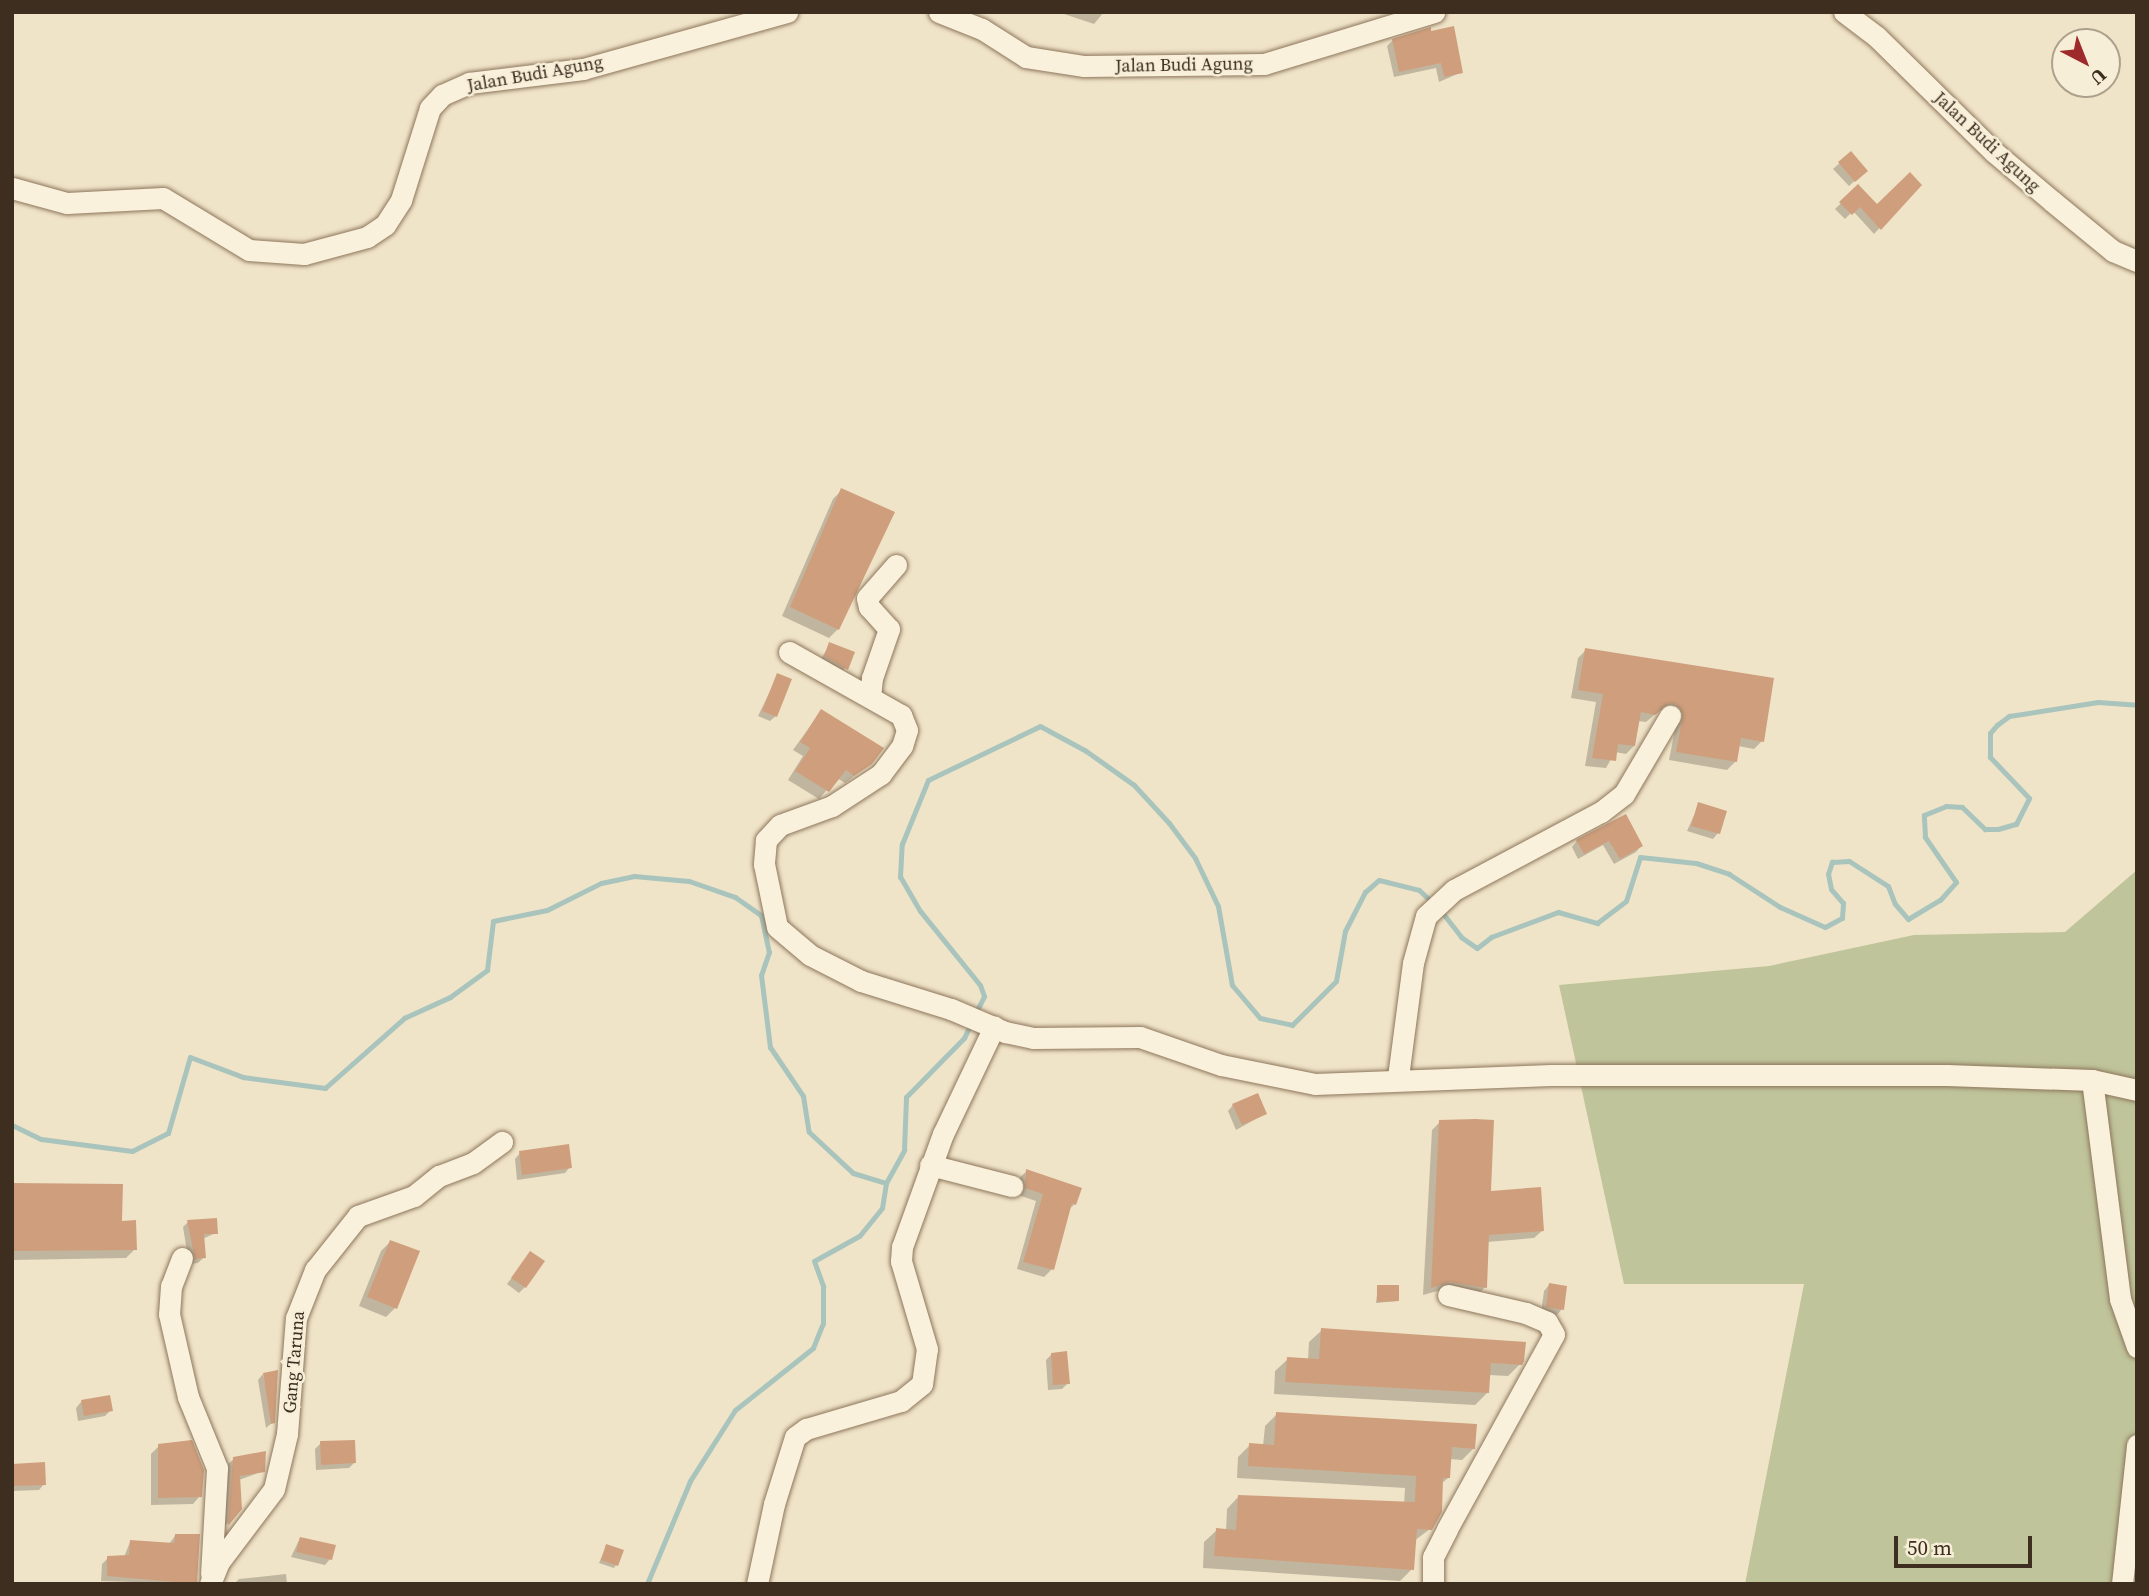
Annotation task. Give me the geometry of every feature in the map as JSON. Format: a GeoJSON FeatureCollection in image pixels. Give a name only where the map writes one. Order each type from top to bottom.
{"type":"FeatureCollection","features":[{"type":"Feature","properties":{"kind":"street","name":"Jalan Budi Agung"},"geometry":{"type":"LineString","coordinates":[[12,188],[67,203],[163,198],[250,250],[304,254],[367,237],[385,225],[401,200],[430,108],[442,95],[469,83],[583,69],[787,12]]}},
{"type":"Feature","properties":{"kind":"street","name":"Jalan Budi Agung"},"geometry":{"type":"LineString","coordinates":[[939,12],[982,29],[1026,57],[1084,66],[1264,64],[1429,13]]}},
{"type":"Feature","properties":{"kind":"street","name":"Jalan Budi Agung"},"geometry":{"type":"LineString","coordinates":[[1844,12],[1877,37],[1994,152],[2113,251],[2137,261]]}},
{"type":"Feature","properties":{"kind":"street"},"geometry":{"type":"LineString","coordinates":[[870,698],[872,678],[889,629],[869,607],[867,598],[896,565]]}},
{"type":"Feature","properties":{"kind":"street"},"geometry":{"type":"LineString","coordinates":[[789,652],[905,721],[902,746],[880,774],[849,797],[780,825],[766,840],[764,864],[772,916],[792,944],[818,960],[890,992],[951,1009],[988,1024],[1033,1038],[1140,1037],[1221,1065],[1286,1081],[1327,1084],[1398,1077],[1947,1075],[2092,1080],[2137,1090]]}},
{"type":"Feature","properties":{"kind":"street"},"geometry":{"type":"LineString","coordinates":[[1398,1077],[1413,963],[1426,916],[1442,898],[1601,812],[1624,794],[1670,716]]}},
{"type":"Feature","properties":{"kind":"street"},"geometry":{"type":"LineString","coordinates":[[757,1584],[774,1504],[795,1437],[815,1426],[901,1401],[922,1384],[927,1349],[901,1254],[930,1165],[988,1024]]}},
{"type":"Feature","properties":{"kind":"street"},"geometry":{"type":"LineString","coordinates":[[2092,1080],[2120,1299],[2137,1347]]}},
{"type":"Feature","properties":{"kind":"street","name":"Gang Taruna"},"geometry":{"type":"LineString","coordinates":[[210,1580],[274,1489],[287,1434],[296,1318],[315,1270],[358,1216],[414,1196],[439,1176],[473,1163],[502,1142]]}},
{"type":"Feature","properties":{"kind":"street"},"geometry":{"type":"LineString","coordinates":[[930,1165],[1012,1186]]}},
{"type":"Feature","properties":{"kind":"street"},"geometry":{"type":"LineString","coordinates":[[182,1258],[171,1286],[169,1314],[188,1397],[217,1468],[210,1580]]}},
{"type":"Feature","properties":{"kind":"street"},"geometry":{"type":"LineString","coordinates":[[1433,1584],[1433,1557],[1447,1528],[1554,1334],[1547,1322],[1526,1312],[1448,1295]]}},
{"type":"Feature","properties":{"kind":"street"},"geometry":{"type":"LineString","coordinates":[[2122,1584],[2137,1446]]}},
{"type":"Feature","properties":{"kind":"green space"},"geometry":{"type":"Polygon","coordinates":[[[2137,870],[2137,1584],[1745,1584],[1804,1284],[1624,1284],[1559,985],[1769,966],[1914,935],[2065,932],[2137,870]]]}},
{"type":"Feature","properties":{"kind":"building"},"geometry":{"type":"Polygon","coordinates":[[[1454,26],[1463,73],[1444,77],[1441,63],[1399,72],[1392,39],[1431,27],[1431,31],[1454,26]]]}},
{"type":"Feature","properties":{"kind":"building"},"geometry":{"type":"Polygon","coordinates":[[[1851,151],[1868,171],[1855,182],[1838,162],[1851,151]]]}},
{"type":"Feature","properties":{"kind":"building"},"geometry":{"type":"Polygon","coordinates":[[[1910,172],[1922,185],[1881,230],[1860,207],[1852,215],[1839,202],[1858,184],[1877,204],[1910,172]]]}},
{"type":"Feature","properties":{"kind":"building"},"geometry":{"type":"Polygon","coordinates":[[[841,488],[895,512],[839,630],[790,607],[841,488]]]}},
{"type":"Feature","properties":{"kind":"building"},"geometry":{"type":"Polygon","coordinates":[[[829,642],[855,652],[848,670],[824,656],[829,642]]]}},
{"type":"Feature","properties":{"kind":"building"},"geometry":{"type":"Polygon","coordinates":[[[1585,648],[1774,678],[1764,742],[1741,738],[1737,762],[1676,752],[1683,715],[1677,705],[1669,703],[1655,715],[1641,712],[1635,746],[1618,744],[1616,761],[1592,758],[1603,694],[1578,690],[1585,648]]]}},
{"type":"Feature","properties":{"kind":"building"},"geometry":{"type":"Polygon","coordinates":[[[777,673],[792,679],[777,717],[762,711],[777,673]]]}},
{"type":"Feature","properties":{"kind":"building"},"geometry":{"type":"Polygon","coordinates":[[[821,709],[884,748],[872,764],[854,776],[846,770],[829,792],[795,771],[810,748],[800,742],[821,709]]]}},
{"type":"Feature","properties":{"kind":"building"},"geometry":{"type":"Polygon","coordinates":[[[1698,802],[1727,811],[1720,834],[1691,826],[1698,802]]]}},
{"type":"Feature","properties":{"kind":"building"},"geometry":{"type":"Polygon","coordinates":[[[1626,814],[1643,846],[1620,859],[1609,841],[1584,854],[1576,840],[1626,814]]]}},
{"type":"Feature","properties":{"kind":"building"},"geometry":{"type":"Polygon","coordinates":[[[1258,1093],[1267,1114],[1242,1125],[1232,1104],[1258,1093]]]}},
{"type":"Feature","properties":{"kind":"building"},"geometry":{"type":"Polygon","coordinates":[[[1439,1120],[1494,1120],[1491,1191],[1541,1187],[1544,1231],[1489,1235],[1487,1288],[1450,1282],[1431,1288],[1439,1120]]]}},
{"type":"Feature","properties":{"kind":"building"},"geometry":{"type":"Polygon","coordinates":[[[569,1144],[572,1168],[522,1175],[519,1151],[569,1144]]]}},
{"type":"Feature","properties":{"kind":"building"},"geometry":{"type":"Polygon","coordinates":[[[1026,1169],[1082,1188],[1076,1205],[1072,1203],[1054,1270],[1023,1262],[1043,1194],[1025,1188],[1026,1169]]]}},
{"type":"Feature","properties":{"kind":"building"},"geometry":{"type":"Polygon","coordinates":[[[12,1183],[123,1184],[122,1221],[136,1220],[137,1250],[12,1251],[12,1183]]]}},
{"type":"Feature","properties":{"kind":"building"},"geometry":{"type":"Polygon","coordinates":[[[217,1218],[218,1234],[204,1234],[206,1258],[195,1259],[187,1220],[217,1218]]]}},
{"type":"Feature","properties":{"kind":"building"},"geometry":{"type":"Polygon","coordinates":[[[390,1240],[420,1251],[397,1309],[367,1297],[390,1240]]]}},
{"type":"Feature","properties":{"kind":"building"},"geometry":{"type":"Polygon","coordinates":[[[530,1251],[545,1261],[526,1288],[511,1278],[530,1251]]]}},
{"type":"Feature","properties":{"kind":"building"},"geometry":{"type":"Polygon","coordinates":[[[1549,1283],[1567,1286],[1564,1310],[1546,1307],[1549,1283]]]}},
{"type":"Feature","properties":{"kind":"building"},"geometry":{"type":"Polygon","coordinates":[[[1377,1285],[1399,1285],[1399,1301],[1377,1302],[1377,1285]]]}},
{"type":"Feature","properties":{"kind":"building"},"geometry":{"type":"Polygon","coordinates":[[[1321,1328],[1526,1342],[1524,1361],[1522,1365],[1491,1363],[1489,1393],[1285,1382],[1287,1357],[1319,1359],[1321,1328]]]}},
{"type":"Feature","properties":{"kind":"building"},"geometry":{"type":"Polygon","coordinates":[[[1067,1351],[1070,1384],[1053,1385],[1051,1353],[1067,1351]]]}},
{"type":"Feature","properties":{"kind":"building"},"geometry":{"type":"Polygon","coordinates":[[[278,1370],[275,1423],[271,1424],[263,1373],[278,1370]]]}},
{"type":"Feature","properties":{"kind":"building"},"geometry":{"type":"Polygon","coordinates":[[[110,1395],[113,1411],[84,1416],[81,1400],[110,1395]]]}},
{"type":"Feature","properties":{"kind":"building"},"geometry":{"type":"Polygon","coordinates":[[[1276,1412],[1477,1424],[1475,1449],[1452,1447],[1450,1478],[1443,1478],[1442,1512],[1432,1530],[1417,1529],[1414,1570],[1214,1556],[1216,1528],[1236,1530],[1238,1495],[1415,1502],[1416,1476],[1248,1466],[1249,1443],[1274,1445],[1276,1412]]]}},
{"type":"Feature","properties":{"kind":"building"},"geometry":{"type":"Polygon","coordinates":[[[192,1440],[204,1470],[202,1497],[158,1498],[158,1444],[192,1440]]]}},
{"type":"Feature","properties":{"kind":"building"},"geometry":{"type":"Polygon","coordinates":[[[355,1440],[356,1463],[321,1465],[320,1441],[355,1440]]]}},
{"type":"Feature","properties":{"kind":"building"},"geometry":{"type":"Polygon","coordinates":[[[266,1451],[265,1472],[240,1476],[242,1509],[228,1526],[233,1457],[266,1451]]]}},
{"type":"Feature","properties":{"kind":"building"},"geometry":{"type":"Polygon","coordinates":[[[45,1462],[46,1485],[12,1486],[12,1464],[45,1462]]]}},
{"type":"Feature","properties":{"kind":"building"},"geometry":{"type":"Polygon","coordinates":[[[175,1534],[200,1534],[197,1584],[107,1576],[107,1556],[129,1555],[130,1540],[174,1543],[175,1534]]]}},
{"type":"Feature","properties":{"kind":"building"},"geometry":{"type":"Polygon","coordinates":[[[300,1537],[336,1545],[332,1560],[296,1552],[300,1537]]]}},
{"type":"Feature","properties":{"kind":"building"},"geometry":{"type":"Polygon","coordinates":[[[606,1544],[624,1550],[618,1566],[601,1560],[606,1544]]]}},
{"type":"Feature","properties":{"kind":"waterway"},"geometry":{"type":"LineString","coordinates":[[1441,911],[1461,937],[1477,948],[1491,937],[1558,912],[1597,923],[1626,901],[1640,857],[1696,863],[1729,874],[1780,907],[1825,927],[1842,918],[1843,903],[1831,889],[1828,874],[1832,862],[1849,861],[1888,886],[1895,904],[1908,919],[1940,900],[1956,882],[1925,837],[1924,815],[1946,806],[1962,807],[1985,829],[1998,829],[2016,824],[2029,798],[1990,757],[1990,733],[1997,725],[2009,716],[2098,702],[2137,705]]}},
{"type":"Feature","properties":{"kind":"waterway"},"geometry":{"type":"LineString","coordinates":[[975,1014],[984,996],[980,985],[920,911],[900,877],[902,844],[928,780],[1040,726],[1086,751],[1134,785],[1169,823],[1195,858],[1218,906],[1232,985],[1260,1018],[1292,1025],[1336,981],[1345,931],[1365,892],[1379,880],[1419,890],[1434,904]]}},
{"type":"Feature","properties":{"kind":"waterway"},"geometry":{"type":"LineString","coordinates":[[12,1125],[41,1139],[132,1151],[168,1133],[190,1057],[243,1077],[325,1088],[404,1018],[450,997],[487,970],[493,921],[547,910],[601,883],[634,876],[689,881],[735,897],[761,915],[769,952],[761,975],[770,1047],[803,1096],[809,1132],[853,1173],[886,1183],[882,1208],[859,1236],[814,1261],[823,1286],[823,1323],[813,1348],[735,1410],[690,1481],[647,1584]]}},
{"type":"Feature","properties":{"kind":"waterway"},"geometry":{"type":"LineString","coordinates":[[886,1183],[904,1150],[906,1097],[964,1038],[971,1023]]}}]}
